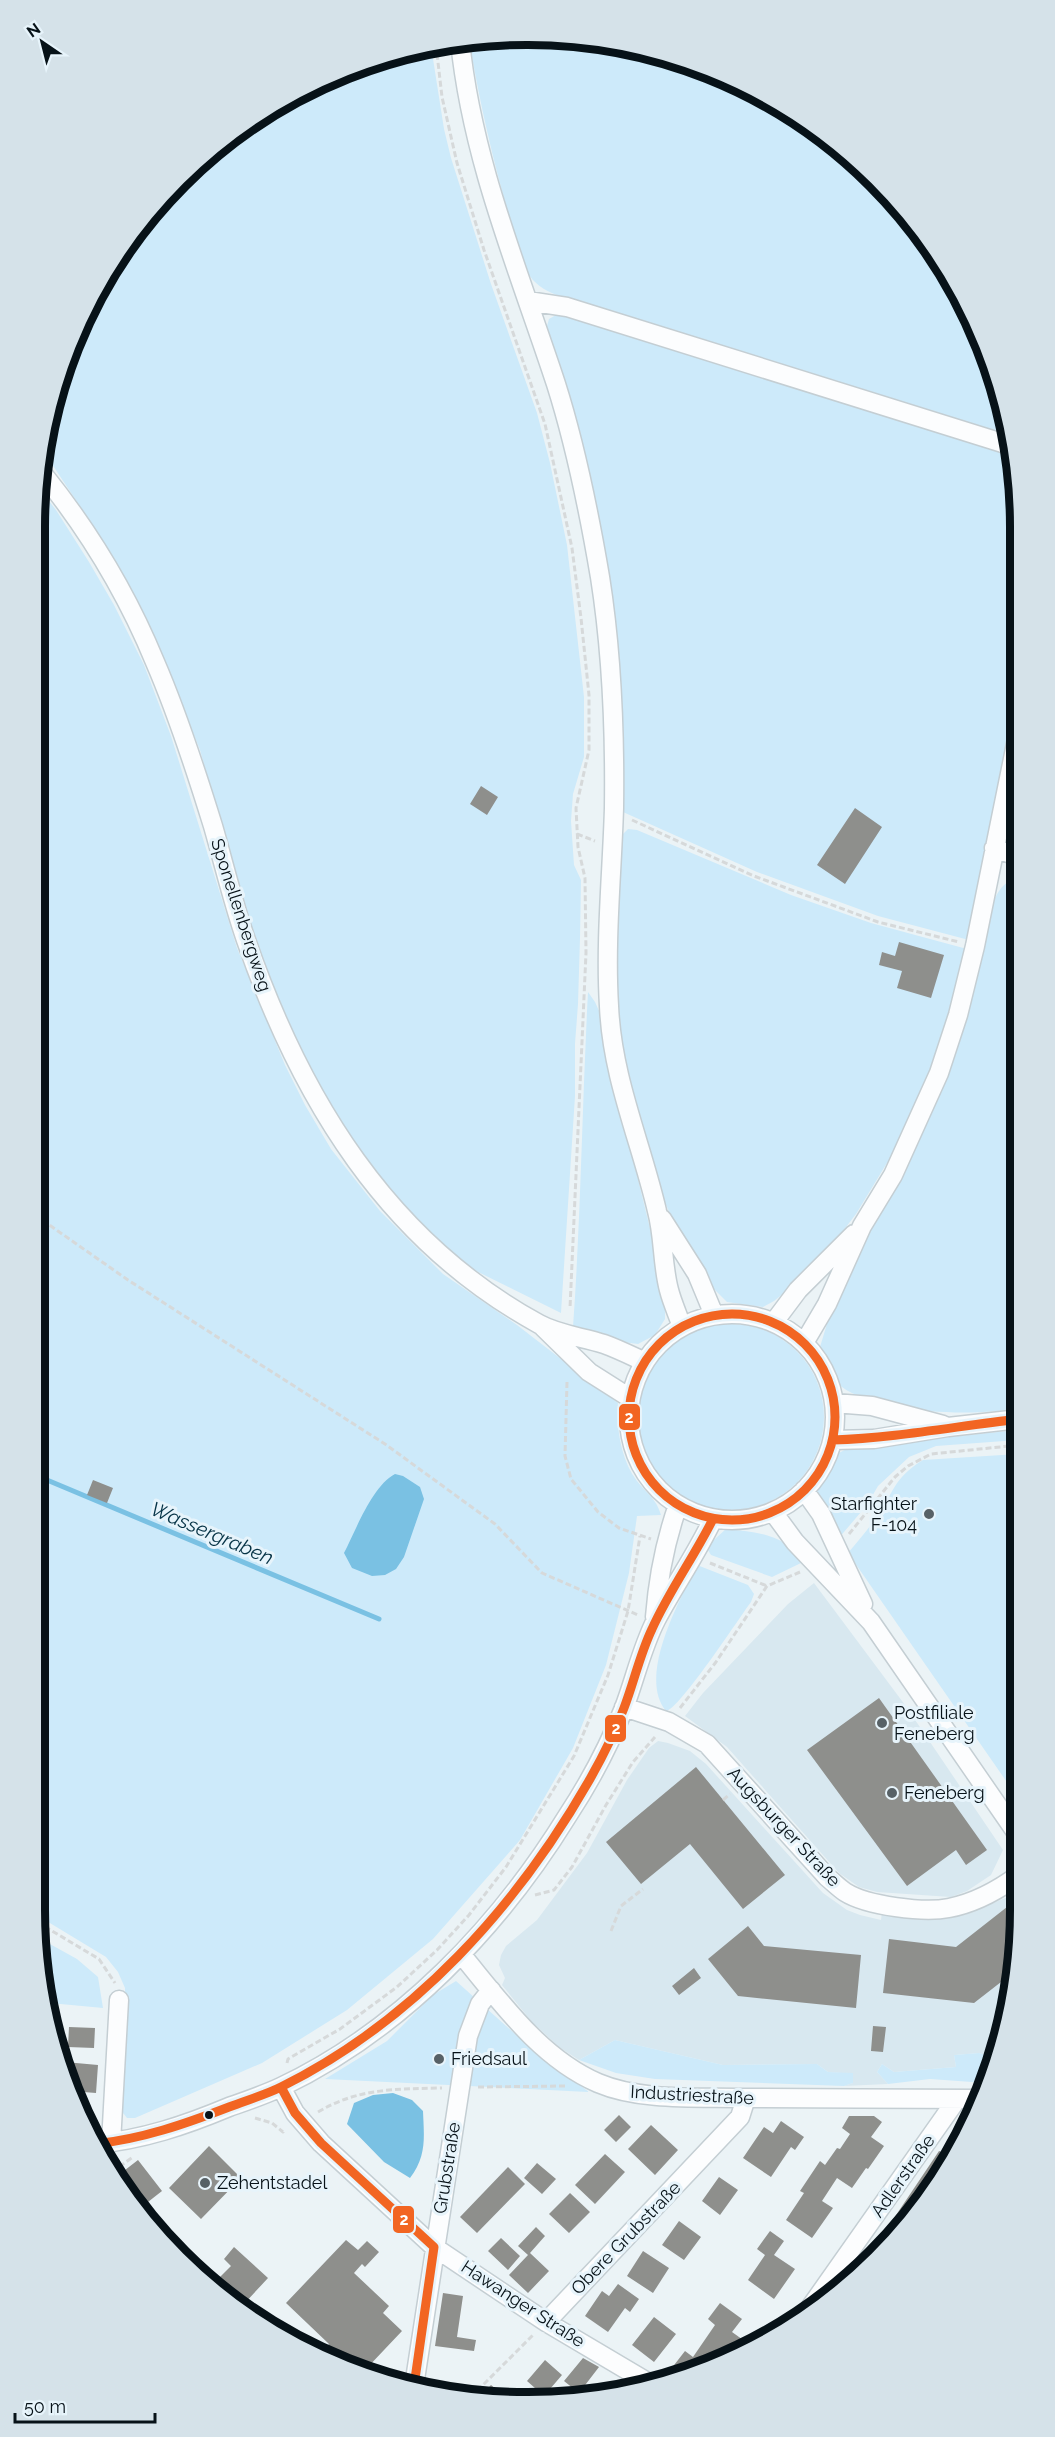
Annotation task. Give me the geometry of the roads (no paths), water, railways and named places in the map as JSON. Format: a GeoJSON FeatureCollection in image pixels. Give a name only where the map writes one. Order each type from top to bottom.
{"type":"FeatureCollection","features":[{"type":"Feature","properties":{"kind":"street"},"geometry":{"type":"LineString","coordinates":[[461,50],[477,143],[504,236],[528,301],[571,436],[597,562],[614,718],[614,812],[607,957],[612,1043],[616,1068],[658,1213],[669,1289],[682,1327]]}},
{"type":"Feature","properties":{"kind":"street"},"geometry":{"type":"LineString","coordinates":[[528,301],[567,307],[1003,443]]}},
{"type":"Feature","properties":{"kind":"street","name":"Sponellenbergweg"},"geometry":{"type":"LineString","coordinates":[[48,480],[77,516],[104,560],[133,612],[155,661],[196,772],[245,939],[271,1006],[318,1104],[346,1148],[400,1215],[473,1281],[542,1326],[589,1372],[630,1398]]}},
{"type":"Feature","properties":{"kind":"street"},"geometry":{"type":"LineString","coordinates":[[804,1343],[827,1304],[862,1226],[893,1175],[939,1073],[958,1015],[975,946],[1010,772]]}},
{"type":"Feature","properties":{"kind":"street"},"geometry":{"type":"LineString","coordinates":[[994,848],[1010,854]]}},
{"type":"Feature","properties":{"kind":"street"},"geometry":{"type":"LineString","coordinates":[[658,1213],[697,1274],[714,1316]]}},
{"type":"Feature","properties":{"kind":"street"},"geometry":{"type":"LineString","coordinates":[[774,1322],[798,1290],[862,1226]]}},
{"type":"Feature","properties":{"kind":"street"},"geometry":{"type":"LineString","coordinates":[[738,1314],[774,1322],[804,1343],[828,1378],[834,1403],[833,1440],[818,1474],[804,1490],[773,1512],[739,1519],[713,1519],[678,1504],[652,1482],[641,1465],[632,1437],[629,1419],[630,1398],[645,1362],[661,1342],[682,1327],[714,1316],[738,1314]]}},
{"type":"Feature","properties":{"kind":"street","name":"Sponellenbergweg"},"geometry":{"type":"LineString","coordinates":[[542,1326],[603,1344],[645,1362]]}},
{"type":"Feature","properties":{"kind":"street"},"geometry":{"type":"LineString","coordinates":[[834,1403],[872,1406],[948,1427]]}},
{"type":"Feature","properties":{"kind":"street"},"geometry":{"type":"LineString","coordinates":[[833,1440],[874,1439],[1010,1420]]}},
{"type":"Feature","properties":{"kind":"street"},"geometry":{"type":"LineString","coordinates":[[804,1490],[821,1514],[871,1622]]}},
{"type":"Feature","properties":{"kind":"street"},"geometry":{"type":"LineString","coordinates":[[655,1622],[657,1582],[667,1537],[678,1504]]}},
{"type":"Feature","properties":{"kind":"street"},"geometry":{"type":"LineString","coordinates":[[773,1512],[795,1542],[871,1622],[1010,1824]]}},
{"type":"Feature","properties":{"kind":"street"},"geometry":{"type":"LineString","coordinates":[[105,2143],[155,2134],[193,2122],[281,2087],[372,2031],[419,1993],[461,1954],[507,1903],[569,1815],[618,1724],[655,1622],[699,1548],[713,1519]]}},
{"type":"Feature","properties":{"kind":"street","name":"Augsburger Straße"},"geometry":{"type":"LineString","coordinates":[[624,1707],[669,1722],[706,1744],[827,1877],[845,1892],[870,1903],[897,1908],[949,1908],[990,1893],[1010,1880]]}},
{"type":"Feature","properties":{"kind":"street","name":"Industriestraße"},"geometry":{"type":"LineString","coordinates":[[461,1954],[526,2030],[558,2059],[598,2083],[619,2091],[643,2094],[802,2100],[971,2099]]}},
{"type":"Feature","properties":{"kind":"street","name":"Grubstraße"},"geometry":{"type":"LineString","coordinates":[[415,2379],[468,2036],[480,2004],[491,1990]]}},
{"type":"Feature","properties":{"kind":"street"},"geometry":{"type":"LineString","coordinates":[[103,2139],[119,2000]]}},
{"type":"Feature","properties":{"kind":"street","name":"Hawanger Straße"},"geometry":{"type":"LineString","coordinates":[[281,2087],[295,2113],[321,2143],[434,2247],[546,2322],[640,2379]]}},
{"type":"Feature","properties":{"kind":"street","name":"Obere Grubstraße"},"geometry":{"type":"LineString","coordinates":[[546,2322],[733,2125],[740,2117],[746,2098]]}},
{"type":"Feature","properties":{"kind":"street","name":"Adlerstraße"},"geometry":{"type":"LineString","coordinates":[[821,2292],[957,2099]]}},
{"type":"Feature","properties":{"kind":"water"},"geometry":{"type":"Polygon","coordinates":[[[395,1474],[403,1476],[420,1487],[424,1499],[404,1557],[396,1569],[385,1575],[372,1576],[352,1568],[344,1553],[372,1498],[379,1488],[395,1474]]]}},
{"type":"Feature","properties":{"kind":"water"},"geometry":{"type":"Polygon","coordinates":[[[393,2093],[412,2100],[423,2111],[422,2154],[410,2178],[384,2162],[347,2124],[354,2103],[373,2095],[393,2093]]]}},
{"type":"Feature","properties":{"kind":"waterway","name":"Wassergraben"},"geometry":{"type":"LineString","coordinates":[[45,1479],[379,1619]]}},
{"type":"Feature","properties":{"kind":"place","name":"Starfighter F-104"},"geometry":{"type":"Point","coordinates":[929,1514]}},
{"type":"Feature","properties":{"kind":"place","name":"Postfiliale Feneberg"},"geometry":{"type":"Point","coordinates":[882,1723]}},
{"type":"Feature","properties":{"kind":"place","name":"Feneberg"},"geometry":{"type":"Point","coordinates":[892,1793]}},
{"type":"Feature","properties":{"kind":"place","name":"Friedsaul"},"geometry":{"type":"Point","coordinates":[439,2059]}},
{"type":"Feature","properties":{"kind":"place","name":"Zehentstadel"},"geometry":{"type":"Point","coordinates":[205,2183]}}]}
